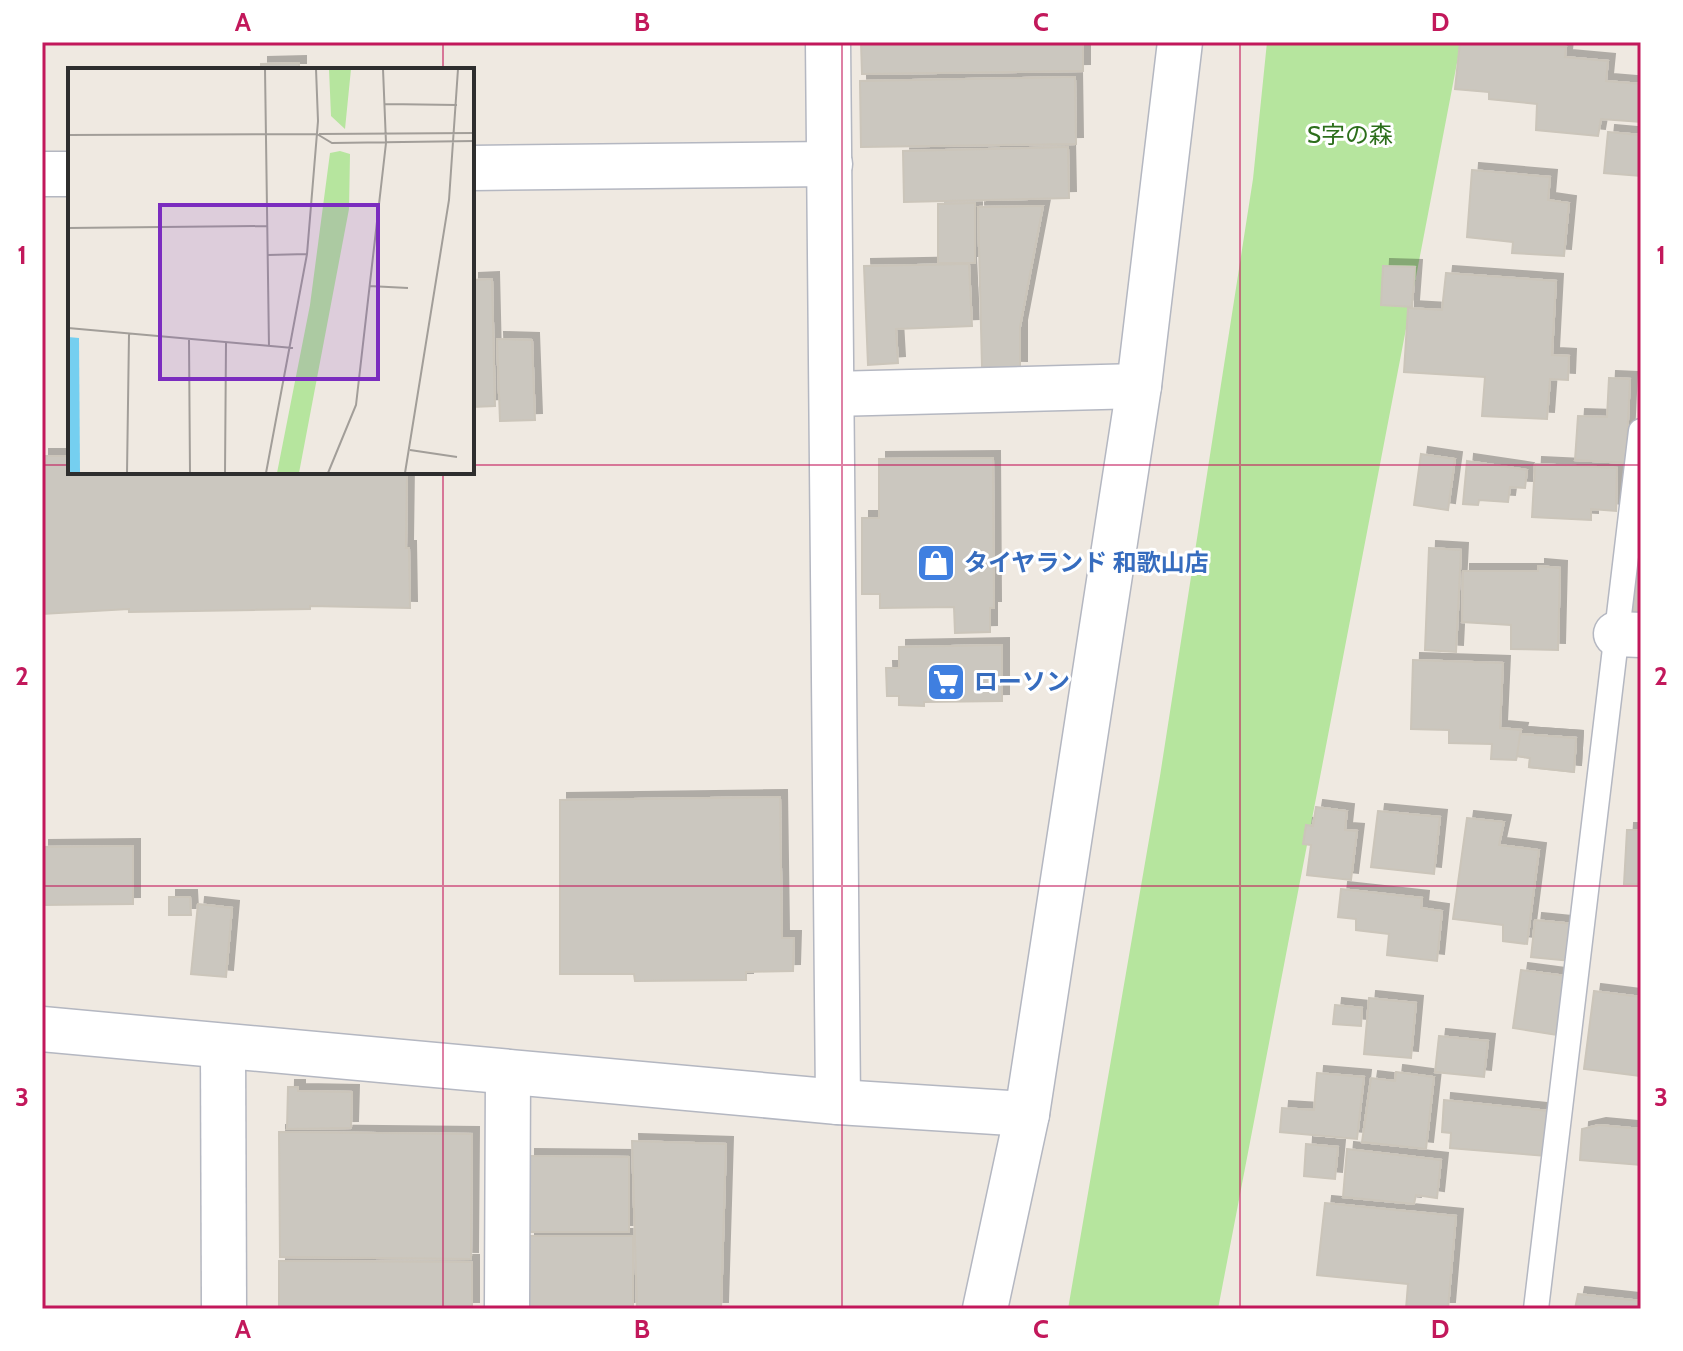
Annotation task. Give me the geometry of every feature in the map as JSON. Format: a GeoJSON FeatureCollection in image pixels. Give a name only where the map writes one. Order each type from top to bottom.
{"type":"FeatureCollection","features":[{"type":"Feature","properties":{"kind":"street"},"geometry":{"type":"LineString","coordinates":[[828,42],[838,1102]]}},
{"type":"Feature","properties":{"kind":"street"},"geometry":{"type":"LineString","coordinates":[[985,1309],[1027,1114],[1139,386],[1180,42]]}},
{"type":"Feature","properties":{"kind":"street"},"geometry":{"type":"LineString","coordinates":[[474,168],[830,164]]}},
{"type":"Feature","properties":{"kind":"street"},"geometry":{"type":"LineString","coordinates":[[42,174],[68,174]]}},
{"type":"Feature","properties":{"kind":"street"},"geometry":{"type":"LineString","coordinates":[[832,394],[1139,386]]}},
{"type":"Feature","properties":{"kind":"street"},"geometry":{"type":"LineString","coordinates":[[42,1029],[838,1102],[1027,1114]]}},
{"type":"Feature","properties":{"kind":"street"},"geometry":{"type":"LineString","coordinates":[[223,1047],[224,1309]]}},
{"type":"Feature","properties":{"kind":"street"},"geometry":{"type":"LineString","coordinates":[[507,1309],[508,1072]]}},
{"type":"Feature","properties":{"kind":"lane"},"geometry":{"type":"LineString","coordinates":[[1536,1309],[1629,635],[1641,431]]}},
{"type":"Feature","properties":{"kind":"green space","name":"S字の森"},"geometry":{"type":"Polygon","coordinates":[[[1267,42],[1461,42],[1218,1309],[1068,1309],[1160,776],[1253,179],[1267,42]]]}},
{"type":"Feature","properties":{"kind":"building"},"geometry":{"type":"Polygon","coordinates":[[[861,42],[1083,42],[1083,71],[862,74],[861,42]]]}},
{"type":"Feature","properties":{"kind":"building"},"geometry":{"type":"Polygon","coordinates":[[[1460,42],[1512,42],[1566,47],[1565,57],[1608,61],[1606,81],[1641,84],[1641,122],[1601,119],[1598,136],[1536,130],[1537,104],[1489,99],[1489,92],[1455,89],[1460,42]]]}},
{"type":"Feature","properties":{"kind":"building"},"geometry":{"type":"Polygon","coordinates":[[[299,63],[299,68],[261,68],[261,64],[299,63]]]}},
{"type":"Feature","properties":{"kind":"building"},"geometry":{"type":"Polygon","coordinates":[[[1075,77],[1076,144],[861,147],[860,81],[1075,77]]]}},
{"type":"Feature","properties":{"kind":"building"},"geometry":{"type":"Polygon","coordinates":[[[1608,132],[1641,135],[1641,176],[1604,173],[1608,132]]]}},
{"type":"Feature","properties":{"kind":"building"},"geometry":{"type":"Polygon","coordinates":[[[1068,147],[1069,198],[904,202],[903,151],[1068,147]]]}},
{"type":"Feature","properties":{"kind":"building"},"geometry":{"type":"Polygon","coordinates":[[[1472,170],[1550,177],[1548,200],[1569,203],[1564,256],[1512,253],[1513,242],[1467,237],[1472,170]]]}},
{"type":"Feature","properties":{"kind":"building"},"geometry":{"type":"Polygon","coordinates":[[[975,203],[975,263],[938,263],[938,204],[975,203]]]}},
{"type":"Feature","properties":{"kind":"building"},"geometry":{"type":"Polygon","coordinates":[[[1043,206],[1020,327],[1020,368],[982,367],[978,207],[1043,206]]]}},
{"type":"Feature","properties":{"kind":"building"},"geometry":{"type":"Polygon","coordinates":[[[969,264],[972,326],[896,329],[898,363],[868,365],[864,266],[969,264]]]}},
{"type":"Feature","properties":{"kind":"building"},"geometry":{"type":"Polygon","coordinates":[[[1383,266],[1415,267],[1412,307],[1381,305],[1383,266]]]}},
{"type":"Feature","properties":{"kind":"building"},"geometry":{"type":"Polygon","coordinates":[[[1446,273],[1556,281],[1552,355],[1569,356],[1568,380],[1550,379],[1547,419],[1482,416],[1485,377],[1404,372],[1408,308],[1442,310],[1446,273]]]}},
{"type":"Feature","properties":{"kind":"building"},"geometry":{"type":"Polygon","coordinates":[[[492,279],[495,406],[474,407],[474,280],[492,279]]]}},
{"type":"Feature","properties":{"kind":"building"},"geometry":{"type":"Polygon","coordinates":[[[497,339],[532,340],[535,420],[500,421],[497,339]]]}},
{"type":"Feature","properties":{"kind":"building"},"geometry":{"type":"Polygon","coordinates":[[[1609,378],[1630,379],[1626,463],[1575,460],[1578,416],[1607,417],[1609,378]]]}},
{"type":"Feature","properties":{"kind":"building"},"geometry":{"type":"Polygon","coordinates":[[[1421,454],[1455,459],[1448,510],[1414,505],[1421,454]]]}},
{"type":"Feature","properties":{"kind":"building"},"geometry":{"type":"Polygon","coordinates":[[[42,456],[68,456],[68,474],[407,474],[406,548],[409,548],[410,608],[310,606],[310,609],[129,612],[129,609],[42,614],[42,456]]]}},
{"type":"Feature","properties":{"kind":"building"},"geometry":{"type":"Polygon","coordinates":[[[993,458],[994,608],[990,608],[990,632],[955,633],[954,607],[880,608],[880,594],[862,594],[862,518],[879,518],[879,459],[993,458]]]}},
{"type":"Feature","properties":{"kind":"building"},"geometry":{"type":"Polygon","coordinates":[[[1467,461],[1527,470],[1525,488],[1510,487],[1508,502],[1479,500],[1478,505],[1463,504],[1467,461]]]}},
{"type":"Feature","properties":{"kind":"building"},"geometry":{"type":"Polygon","coordinates":[[[1535,464],[1617,468],[1616,511],[1591,509],[1591,520],[1532,517],[1535,464]]]}},
{"type":"Feature","properties":{"kind":"building"},"geometry":{"type":"Polygon","coordinates":[[[1429,548],[1461,550],[1456,652],[1425,650],[1429,548]]]}},
{"type":"Feature","properties":{"kind":"building"},"geometry":{"type":"Polygon","coordinates":[[[1538,566],[1560,568],[1558,650],[1511,649],[1511,625],[1462,622],[1463,571],[1538,571],[1538,566]]]}},
{"type":"Feature","properties":{"kind":"building"},"geometry":{"type":"Polygon","coordinates":[[[1632,569],[1641,569],[1641,620],[1631,620],[1632,569]]]}},
{"type":"Feature","properties":{"kind":"building"},"geometry":{"type":"Polygon","coordinates":[[[1002,645],[1002,701],[899,705],[899,696],[887,696],[886,668],[899,668],[899,647],[1002,645]]]}},
{"type":"Feature","properties":{"kind":"building"},"geometry":{"type":"Polygon","coordinates":[[[1413,660],[1503,663],[1500,728],[1521,730],[1520,734],[1576,738],[1574,772],[1529,767],[1530,758],[1491,759],[1492,744],[1449,743],[1449,730],[1411,729],[1413,660]]]}},
{"type":"Feature","properties":{"kind":"building"},"geometry":{"type":"Polygon","coordinates":[[[1520,734],[1576,738],[1574,772],[1529,767],[1530,758],[1517,756],[1520,734]]]}},
{"type":"Feature","properties":{"kind":"building"},"geometry":{"type":"Polygon","coordinates":[[[780,797],[782,938],[794,938],[793,971],[746,972],[746,980],[635,981],[634,974],[560,974],[560,800],[780,797]]]}},
{"type":"Feature","properties":{"kind":"building"},"geometry":{"type":"Polygon","coordinates":[[[1316,807],[1347,811],[1345,830],[1357,831],[1351,880],[1307,875],[1311,845],[1303,844],[1306,825],[1313,826],[1316,807]]]}},
{"type":"Feature","properties":{"kind":"building"},"geometry":{"type":"Polygon","coordinates":[[[1378,811],[1440,817],[1434,874],[1371,867],[1378,811]]]}},
{"type":"Feature","properties":{"kind":"building"},"geometry":{"type":"Polygon","coordinates":[[[1467,818],[1504,822],[1499,845],[1539,850],[1527,944],[1503,941],[1503,925],[1453,919],[1467,818]]]}},
{"type":"Feature","properties":{"kind":"building"},"geometry":{"type":"Polygon","coordinates":[[[1627,830],[1641,830],[1641,884],[1624,884],[1627,830]]]}},
{"type":"Feature","properties":{"kind":"building"},"geometry":{"type":"Polygon","coordinates":[[[133,846],[133,904],[42,905],[42,847],[133,846]]]}},
{"type":"Feature","properties":{"kind":"building"},"geometry":{"type":"Polygon","coordinates":[[[1341,889],[1422,898],[1421,908],[1442,911],[1437,961],[1387,955],[1389,934],[1356,930],[1356,919],[1338,917],[1341,889]]]}},
{"type":"Feature","properties":{"kind":"building"},"geometry":{"type":"Polygon","coordinates":[[[169,897],[190,897],[191,915],[169,915],[169,897]]]}},
{"type":"Feature","properties":{"kind":"building"},"geometry":{"type":"Polygon","coordinates":[[[198,904],[232,908],[226,977],[191,974],[198,904]]]}},
{"type":"Feature","properties":{"kind":"building"},"geometry":{"type":"Polygon","coordinates":[[[1535,920],[1574,924],[1571,961],[1531,957],[1535,920]]]}},
{"type":"Feature","properties":{"kind":"building"},"geometry":{"type":"Polygon","coordinates":[[[1521,970],[1567,976],[1558,1035],[1513,1028],[1521,970]]]}},
{"type":"Feature","properties":{"kind":"building"},"geometry":{"type":"Polygon","coordinates":[[[1594,991],[1641,997],[1641,1076],[1584,1069],[1594,991]]]}},
{"type":"Feature","properties":{"kind":"building"},"geometry":{"type":"Polygon","coordinates":[[[1369,998],[1416,1003],[1411,1058],[1364,1054],[1369,998]]]}},
{"type":"Feature","properties":{"kind":"building"},"geometry":{"type":"Polygon","coordinates":[[[1335,1005],[1362,1008],[1361,1026],[1333,1024],[1335,1005]]]}},
{"type":"Feature","properties":{"kind":"building"},"geometry":{"type":"Polygon","coordinates":[[[1439,1036],[1488,1041],[1484,1077],[1435,1072],[1439,1036]]]}},
{"type":"Feature","properties":{"kind":"building"},"geometry":{"type":"Polygon","coordinates":[[[1396,1072],[1434,1077],[1426,1149],[1362,1142],[1371,1078],[1395,1081],[1396,1072]]]}},
{"type":"Feature","properties":{"kind":"building"},"geometry":{"type":"Polygon","coordinates":[[[1317,1073],[1364,1077],[1357,1139],[1280,1132],[1282,1108],[1314,1110],[1317,1073]]]}},
{"type":"Feature","properties":{"kind":"building"},"geometry":{"type":"Polygon","coordinates":[[[288,1087],[298,1087],[298,1091],[352,1092],[351,1128],[287,1129],[288,1087]]]}},
{"type":"Feature","properties":{"kind":"building"},"geometry":{"type":"Polygon","coordinates":[[[1444,1100],[1549,1111],[1546,1156],[1450,1148],[1451,1133],[1442,1132],[1444,1100]]]}},
{"type":"Feature","properties":{"kind":"building"},"geometry":{"type":"Polygon","coordinates":[[[1599,1125],[1641,1129],[1641,1165],[1580,1160],[1582,1129],[1599,1125]]]}},
{"type":"Feature","properties":{"kind":"building"},"geometry":{"type":"Polygon","coordinates":[[[279,1132],[472,1134],[471,1259],[280,1257],[279,1132]]]}},
{"type":"Feature","properties":{"kind":"building"},"geometry":{"type":"Polygon","coordinates":[[[632,1141],[726,1144],[721,1309],[637,1309],[632,1141]]]}},
{"type":"Feature","properties":{"kind":"building"},"geometry":{"type":"Polygon","coordinates":[[[1306,1144],[1338,1147],[1335,1179],[1304,1176],[1306,1144]]]}},
{"type":"Feature","properties":{"kind":"building"},"geometry":{"type":"Polygon","coordinates":[[[1347,1149],[1441,1160],[1437,1198],[1416,1195],[1414,1204],[1343,1197],[1347,1149]]]}},
{"type":"Feature","properties":{"kind":"building"},"geometry":{"type":"Polygon","coordinates":[[[528,1156],[629,1157],[629,1232],[528,1232],[528,1156]]]}},
{"type":"Feature","properties":{"kind":"building"},"geometry":{"type":"Polygon","coordinates":[[[1325,1203],[1456,1216],[1448,1309],[1406,1309],[1408,1284],[1317,1275],[1325,1203]]]}},
{"type":"Feature","properties":{"kind":"building"},"geometry":{"type":"Polygon","coordinates":[[[528,1236],[633,1236],[633,1309],[528,1309],[528,1236]]]}},
{"type":"Feature","properties":{"kind":"building"},"geometry":{"type":"Polygon","coordinates":[[[279,1261],[472,1262],[472,1309],[279,1309],[279,1261]]]}},
{"type":"Feature","properties":{"kind":"building"},"geometry":{"type":"Polygon","coordinates":[[[1578,1294],[1641,1301],[1641,1309],[1575,1309],[1578,1294]]]}},
{"type":"Feature","properties":{"kind":"place","name":"タイヤランド 和歌山店"},"geometry":{"type":"Point","coordinates":[936,563]}},
{"type":"Feature","properties":{"kind":"place","name":"ローソン"},"geometry":{"type":"Point","coordinates":[946,682]}}]}
